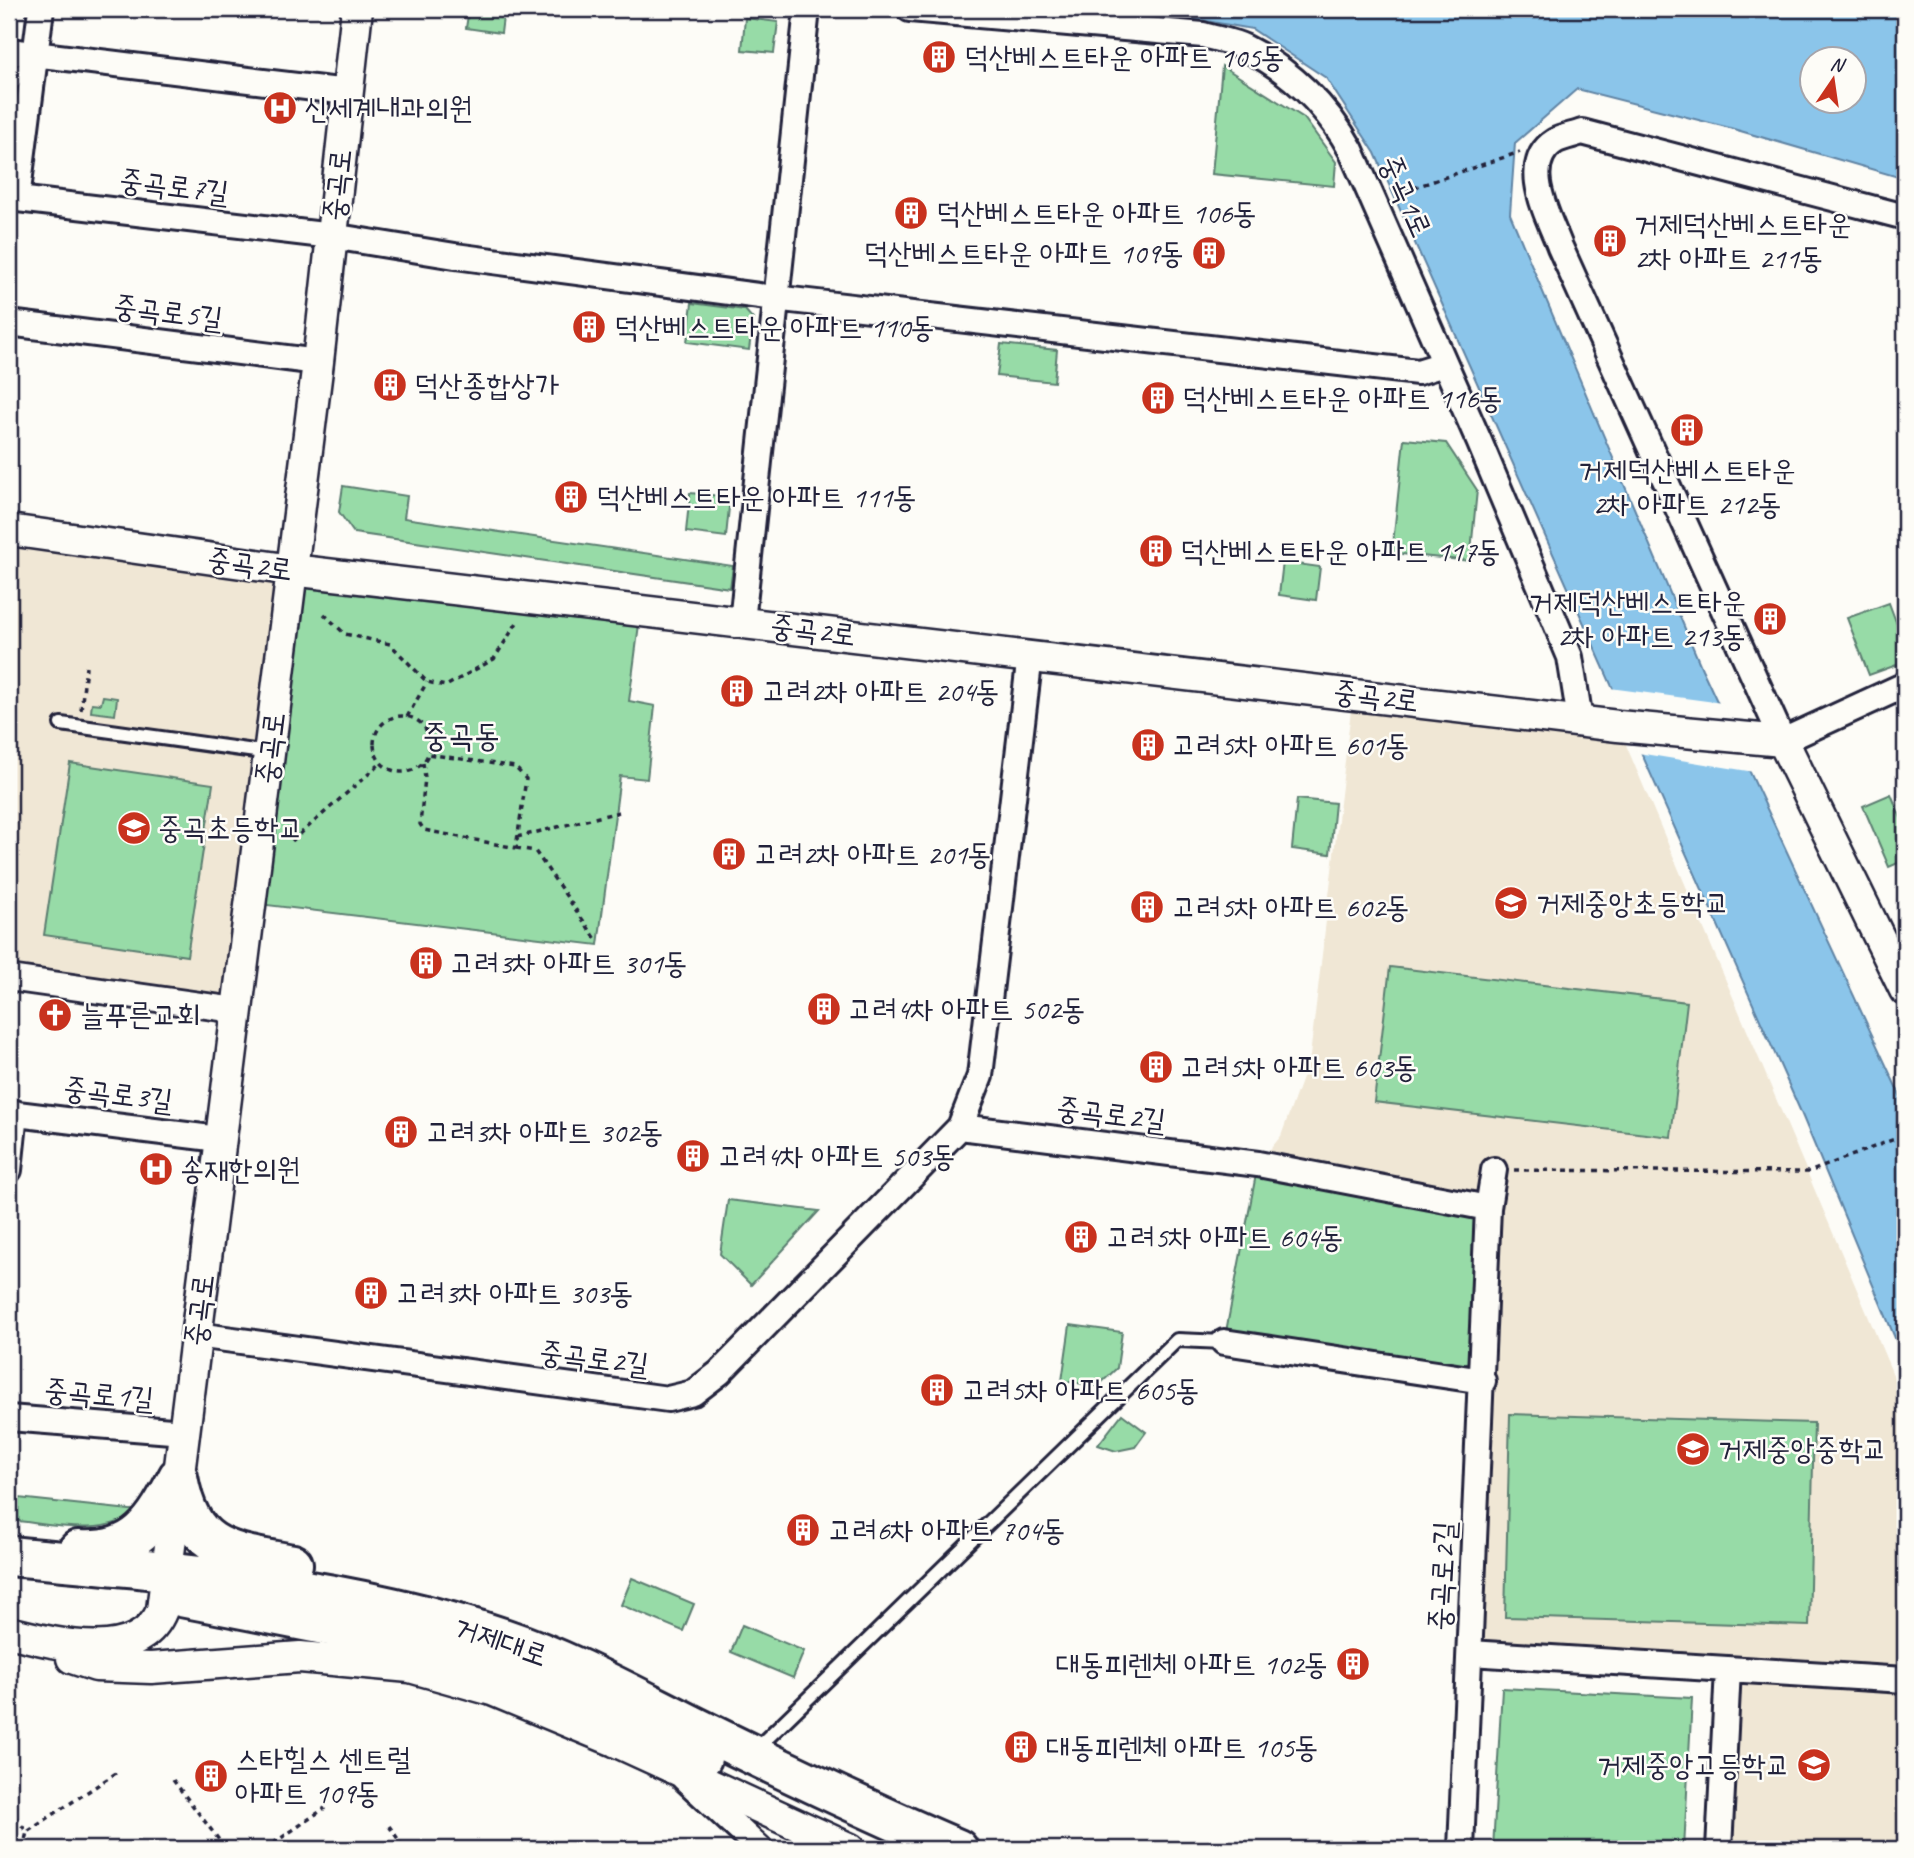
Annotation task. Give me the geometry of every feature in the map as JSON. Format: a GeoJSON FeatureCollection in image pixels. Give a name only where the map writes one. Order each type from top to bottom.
{"type":"FeatureCollection","features":[{"type":"Feature","properties":{"kind":"main road"},"geometry":{"type":"LineString","coordinates":[[9,1545],[96,1551],[121,1544],[153,1522],[178,1477]]}},
{"type":"Feature","properties":{"kind":"main road"},"geometry":{"type":"LineString","coordinates":[[178,1477],[193,1526],[219,1547],[334,1571],[432,1607],[469,1627]]}},
{"type":"Feature","properties":{"kind":"main road","name":"거제대로"},"geometry":{"type":"LineString","coordinates":[[9,1556],[166,1582],[500,1668],[899,1849]]}},
{"type":"Feature","properties":{"kind":"main road","name":"거제대로"},"geometry":{"type":"LineString","coordinates":[[9,1573],[166,1582],[258,1582],[383,1605],[469,1627],[505,1639],[600,1679],[752,1754],[958,1849]]}},
{"type":"Feature","properties":{"kind":"street"},"geometry":{"type":"LineString","coordinates":[[13,199],[16,154],[41,9]]}},
{"type":"Feature","properties":{"kind":"street","name":"중곡로"},"geometry":{"type":"LineString","coordinates":[[9,1634],[72,1645],[108,1646],[149,1630],[157,1622],[166,1582],[235,1010],[318,362],[357,9]]}},
{"type":"Feature","properties":{"kind":"street"},"geometry":{"type":"LineString","coordinates":[[742,622],[807,9]]}},
{"type":"Feature","properties":{"kind":"street","name":"중곡1로"},"geometry":{"type":"LineString","coordinates":[[910,9],[1203,35],[1243,46],[1308,91],[1335,121],[1384,223],[1570,657],[1580,720]]}},
{"type":"Feature","properties":{"kind":"street"},"geometry":{"type":"LineString","coordinates":[[9,51],[347,92]]}},
{"type":"Feature","properties":{"kind":"street"},"geometry":{"type":"LineString","coordinates":[[1905,217],[1582,132],[1555,141],[1541,156],[1537,183],[1560,247],[1775,740],[1905,990]]}},
{"type":"Feature","properties":{"kind":"street","name":"중곡로7길"},"geometry":{"type":"LineString","coordinates":[[13,199],[332,236],[455,256],[775,299],[1418,372],[1444,364]]}},
{"type":"Feature","properties":{"kind":"street","name":"중곡로5길"},"geometry":{"type":"LineString","coordinates":[[9,323],[318,362]]}},
{"type":"Feature","properties":{"kind":"street","name":"중곡2로"},"geometry":{"type":"LineString","coordinates":[[9,530],[292,570],[1618,726],[1775,740]]}},
{"type":"Feature","properties":{"kind":"street"},"geometry":{"type":"LineString","coordinates":[[960,1127],[980,1076],[1030,655]]}},
{"type":"Feature","properties":{"kind":"street"},"geometry":{"type":"LineString","coordinates":[[1775,740],[1905,685]]}},
{"type":"Feature","properties":{"kind":"street"},"geometry":{"type":"LineString","coordinates":[[9,978],[235,1010]]}},
{"type":"Feature","properties":{"kind":"street"},"geometry":{"type":"LineString","coordinates":[[9,1170],[12,1113]]}},
{"type":"Feature","properties":{"kind":"street","name":"중곡로3길"},"geometry":{"type":"LineString","coordinates":[[12,1113],[219,1139]]}},
{"type":"Feature","properties":{"kind":"street","name":"중곡로2길"},"geometry":{"type":"LineString","coordinates":[[196,1335],[668,1399],[693,1393],[719,1373],[960,1127],[1258,1164],[1488,1208],[1483,1381],[1461,1849]]}},
{"type":"Feature","properties":{"kind":"street"},"geometry":{"type":"LineString","coordinates":[[1488,1208],[1494,1170]]}},
{"type":"Feature","properties":{"kind":"street"},"geometry":{"type":"LineString","coordinates":[[1224,1342],[1483,1381]]}},
{"type":"Feature","properties":{"kind":"street","name":"중곡로1길"},"geometry":{"type":"LineString","coordinates":[[9,1419],[184,1432]]}},
{"type":"Feature","properties":{"kind":"street"},"geometry":{"type":"LineString","coordinates":[[9,1634],[96,1665],[151,1668],[300,1657],[410,1667],[492,1690],[615,1741],[850,1849]]}},
{"type":"Feature","properties":{"kind":"street"},"geometry":{"type":"LineString","coordinates":[[1470,1653],[1905,1681]]}},
{"type":"Feature","properties":{"kind":"street"},"geometry":{"type":"LineString","coordinates":[[1719,1849],[1728,1669]]}},
{"type":"Feature","properties":{"kind":"street"},"geometry":{"type":"LineString","coordinates":[[676,1771],[760,1849]]}},
{"type":"Feature","properties":{"kind":"lane"},"geometry":{"type":"LineString","coordinates":[[9,88],[35,54]]}},
{"type":"Feature","properties":{"kind":"lane"},"geometry":{"type":"LineString","coordinates":[[61,724],[269,753]]}},
{"type":"Feature","properties":{"kind":"lane"},"geometry":{"type":"LineString","coordinates":[[752,1754],[1177,1340],[1224,1342]]}},
{"type":"Feature","properties":{"kind":"path"},"geometry":{"type":"LineString","coordinates":[[1384,197],[1529,149]]}},
{"type":"Feature","properties":{"kind":"path"},"geometry":{"type":"LineString","coordinates":[[324,614],[345,634],[390,645],[427,682],[446,686],[494,659],[520,617]]}},
{"type":"Feature","properties":{"kind":"path"},"geometry":{"type":"LineString","coordinates":[[79,726],[86,667]]}},
{"type":"Feature","properties":{"kind":"path"},"geometry":{"type":"LineString","coordinates":[[407,717],[427,682]]}},
{"type":"Feature","properties":{"kind":"path"},"geometry":{"type":"LineString","coordinates":[[407,717],[424,727],[430,745],[428,754],[423,763],[406,772],[396,772],[381,763],[374,747],[378,731],[390,719],[407,717]]}},
{"type":"Feature","properties":{"kind":"path"},"geometry":{"type":"LineString","coordinates":[[428,754],[515,767],[522,771],[526,779],[516,848]]}},
{"type":"Feature","properties":{"kind":"path"},"geometry":{"type":"LineString","coordinates":[[292,841],[381,763]]}},
{"type":"Feature","properties":{"kind":"path"},"geometry":{"type":"LineString","coordinates":[[423,763],[425,778],[420,824],[424,830],[535,852],[596,939]]}},
{"type":"Feature","properties":{"kind":"path"},"geometry":{"type":"LineString","coordinates":[[517,838],[622,811]]}},
{"type":"Feature","properties":{"kind":"path"},"geometry":{"type":"LineString","coordinates":[[1494,1170],[1809,1172],[1905,1135]]}},
{"type":"Feature","properties":{"kind":"path"},"geometry":{"type":"LineString","coordinates":[[23,1849],[27,1832],[116,1773]]}},
{"type":"Feature","properties":{"kind":"path"},"geometry":{"type":"LineString","coordinates":[[173,1780],[226,1849]]}},
{"type":"Feature","properties":{"kind":"path"},"geometry":{"type":"LineString","coordinates":[[265,1849],[325,1808]]}},
{"type":"Feature","properties":{"kind":"path"},"geometry":{"type":"LineString","coordinates":[[9,1810],[27,1832]]}},
{"type":"Feature","properties":{"kind":"path"},"geometry":{"type":"LineString","coordinates":[[389,1826],[405,1849]]}},
{"type":"Feature","properties":{"kind":"shaded area","name":"중곡초등학교"},"geometry":{"type":"Polygon","coordinates":[[[9,530],[292,570],[235,1010],[9,978],[9,530]]]}},
{"type":"Feature","properties":{"kind":"shaded area"},"geometry":{"type":"Polygon","coordinates":[[[1353,693],[1618,726],[1905,1403],[1905,1849],[1719,1849],[1728,1669],[1470,1653],[1483,1381],[1258,1164],[1281,1136],[1310,1056],[1353,693]]]}},
{"type":"Feature","properties":{"kind":"green space"},"geometry":{"type":"Polygon","coordinates":[[[469,9],[504,9],[501,33],[466,28],[469,9]]]}},
{"type":"Feature","properties":{"kind":"green space"},"geometry":{"type":"Polygon","coordinates":[[[745,18],[778,22],[774,53],[742,50],[745,18]]]}},
{"type":"Feature","properties":{"kind":"green space"},"geometry":{"type":"Polygon","coordinates":[[[1222,66],[1304,118],[1336,162],[1334,186],[1212,174],[1222,66]]]}},
{"type":"Feature","properties":{"kind":"green space"},"geometry":{"type":"Polygon","coordinates":[[[692,303],[745,310],[753,319],[749,350],[687,342],[692,303]]]}},
{"type":"Feature","properties":{"kind":"green space"},"geometry":{"type":"Polygon","coordinates":[[[1001,344],[1057,350],[1054,382],[997,376],[1001,344]]]}},
{"type":"Feature","properties":{"kind":"green space"},"geometry":{"type":"Polygon","coordinates":[[[1404,439],[1446,443],[1477,490],[1470,561],[1392,553],[1404,439]]]}},
{"type":"Feature","properties":{"kind":"green space"},"geometry":{"type":"Polygon","coordinates":[[[343,486],[407,496],[404,518],[733,566],[730,588],[354,533],[339,512],[343,486]]]}},
{"type":"Feature","properties":{"kind":"green space"},"geometry":{"type":"Polygon","coordinates":[[[690,493],[730,497],[726,537],[686,532],[690,493]]]}},
{"type":"Feature","properties":{"kind":"green space"},"geometry":{"type":"Polygon","coordinates":[[[1283,562],[1320,567],[1316,600],[1279,595],[1283,562]]]}},
{"type":"Feature","properties":{"kind":"green space"},"geometry":{"type":"Polygon","coordinates":[[[292,570],[641,609],[629,701],[655,706],[647,779],[620,776],[598,945],[250,903],[292,570]]]}},
{"type":"Feature","properties":{"kind":"green space"},"geometry":{"type":"Polygon","coordinates":[[[1889,603],[1905,646],[1905,662],[1869,675],[1847,618],[1889,603]]]}},
{"type":"Feature","properties":{"kind":"green space"},"geometry":{"type":"Polygon","coordinates":[[[103,696],[117,698],[115,715],[91,712],[92,703],[101,704],[103,696]]]}},
{"type":"Feature","properties":{"kind":"green space"},"geometry":{"type":"Polygon","coordinates":[[[70,763],[213,784],[187,956],[44,935],[70,763]]]}},
{"type":"Feature","properties":{"kind":"green space"},"geometry":{"type":"Polygon","coordinates":[[[1891,794],[1905,828],[1905,860],[1889,867],[1863,806],[1891,794]]]}},
{"type":"Feature","properties":{"kind":"green space"},"geometry":{"type":"Polygon","coordinates":[[[1297,799],[1335,803],[1330,854],[1292,849],[1297,799]]]}},
{"type":"Feature","properties":{"kind":"green space"},"geometry":{"type":"Polygon","coordinates":[[[1390,967],[1687,1002],[1671,1137],[1374,1102],[1390,967]]]}},
{"type":"Feature","properties":{"kind":"green space"},"geometry":{"type":"Polygon","coordinates":[[[1258,1164],[1488,1208],[1483,1381],[1224,1342],[1258,1164]]]}},
{"type":"Feature","properties":{"kind":"green space"},"geometry":{"type":"Polygon","coordinates":[[[728,1200],[819,1211],[751,1285],[720,1254],[728,1200]]]}},
{"type":"Feature","properties":{"kind":"green space"},"geometry":{"type":"Polygon","coordinates":[[[1070,1325],[1122,1332],[1117,1368],[1098,1386],[1062,1381],[1070,1325]]]}},
{"type":"Feature","properties":{"kind":"green space"},"geometry":{"type":"Polygon","coordinates":[[[1122,1414],[1146,1432],[1135,1447],[1116,1451],[1098,1445],[1122,1414]]]}},
{"type":"Feature","properties":{"kind":"green space"},"geometry":{"type":"Polygon","coordinates":[[[1510,1414],[1814,1423],[1809,1626],[1505,1617],[1510,1414]]]}},
{"type":"Feature","properties":{"kind":"green space"},"geometry":{"type":"Polygon","coordinates":[[[9,1497],[139,1511],[109,1525],[59,1526],[9,1520],[9,1497]]]}},
{"type":"Feature","properties":{"kind":"green space"},"geometry":{"type":"Polygon","coordinates":[[[632,1578],[694,1604],[683,1631],[621,1605],[632,1578]]]}},
{"type":"Feature","properties":{"kind":"green space"},"geometry":{"type":"Polygon","coordinates":[[[742,1625],[804,1651],[793,1678],[731,1652],[742,1625]]]}},
{"type":"Feature","properties":{"kind":"green space"},"geometry":{"type":"Polygon","coordinates":[[[1502,1688],[1692,1698],[1684,1849],[1493,1849],[1502,1688]]]}},
{"type":"Feature","properties":{"kind":"water"},"geometry":{"type":"Polygon","coordinates":[[[1138,9],[1905,9],[1905,179],[1730,128],[1577,89],[1515,143],[1510,214],[1702,669],[1905,1106],[1905,1362],[1800,1110],[1375,153],[1326,78],[1252,29],[1138,9]]]}},
{"type":"Feature","properties":{"kind":"pier"},"geometry":{"type":"Polygon","coordinates":[[[1610,688],[1722,703],[1754,772],[1638,753],[1610,688]]]}},
{"type":"Feature","properties":{"kind":"place","name":"덕산베스트타운 아파트 105동"},"geometry":{"type":"Point","coordinates":[939,57]}},
{"type":"Feature","properties":{"kind":"place","name":"신세계내과의원"},"geometry":{"type":"Point","coordinates":[280,108]}},
{"type":"Feature","properties":{"kind":"place","name":"덕산베스트타운 아파트 106동"},"geometry":{"type":"Point","coordinates":[911,213]}},
{"type":"Feature","properties":{"kind":"place","name":"거제덕산베스트타운 2차 아파트 211동"},"geometry":{"type":"Point","coordinates":[1610,241]}},
{"type":"Feature","properties":{"kind":"place","name":"덕산베스트타운 아파트 109동"},"geometry":{"type":"Point","coordinates":[1209,253]}},
{"type":"Feature","properties":{"kind":"place","name":"덕산베스트타운 아파트 110동"},"geometry":{"type":"Point","coordinates":[589,327]}},
{"type":"Feature","properties":{"kind":"place","name":"덕산종합상가"},"geometry":{"type":"Point","coordinates":[390,385]}},
{"type":"Feature","properties":{"kind":"place","name":"덕산베스트타운 아파트 116동"},"geometry":{"type":"Point","coordinates":[1158,398]}},
{"type":"Feature","properties":{"kind":"place","name":"거제덕산베스트타운 2차 아파트 212동"},"geometry":{"type":"Point","coordinates":[1687,430]}},
{"type":"Feature","properties":{"kind":"place","name":"덕산베스트타운 아파트 111동"},"geometry":{"type":"Point","coordinates":[571,497]}},
{"type":"Feature","properties":{"kind":"place","name":"덕산베스트타운 아파트 117동"},"geometry":{"type":"Point","coordinates":[1156,551]}},
{"type":"Feature","properties":{"kind":"place","name":"거제덕산베스트타운 2차 아파트 213동"},"geometry":{"type":"Point","coordinates":[1770,619]}},
{"type":"Feature","properties":{"kind":"place","name":"고려2차 아파트 204동"},"geometry":{"type":"Point","coordinates":[737,691]}},
{"type":"Feature","properties":{"kind":"place","name":"고려5차 아파트 601동"},"geometry":{"type":"Point","coordinates":[1148,745]}},
{"type":"Feature","properties":{"kind":"place","name":"중곡초등학교"},"geometry":{"type":"Point","coordinates":[134,828]}},
{"type":"Feature","properties":{"kind":"place","name":"고려2차 아파트 201동"},"geometry":{"type":"Point","coordinates":[729,854]}},
{"type":"Feature","properties":{"kind":"place","name":"거제중앙초등학교"},"geometry":{"type":"Point","coordinates":[1511,903]}},
{"type":"Feature","properties":{"kind":"place","name":"고려5차 아파트 602동"},"geometry":{"type":"Point","coordinates":[1147,907]}},
{"type":"Feature","properties":{"kind":"place","name":"고려3차 아파트 301동"},"geometry":{"type":"Point","coordinates":[426,963]}},
{"type":"Feature","properties":{"kind":"place","name":"고려4차 아파트 502동"},"geometry":{"type":"Point","coordinates":[824,1009]}},
{"type":"Feature","properties":{"kind":"place","name":"늘푸른교회"},"geometry":{"type":"Point","coordinates":[55,1015]}},
{"type":"Feature","properties":{"kind":"place","name":"고려5차 아파트 603동"},"geometry":{"type":"Point","coordinates":[1156,1067]}},
{"type":"Feature","properties":{"kind":"place","name":"고려3차 아파트 302동"},"geometry":{"type":"Point","coordinates":[401,1132]}},
{"type":"Feature","properties":{"kind":"place","name":"고려4차 아파트 503동"},"geometry":{"type":"Point","coordinates":[693,1156]}},
{"type":"Feature","properties":{"kind":"place","name":"송재한의원"},"geometry":{"type":"Point","coordinates":[156,1169]}},
{"type":"Feature","properties":{"kind":"place","name":"고려5차 아파트 604동"},"geometry":{"type":"Point","coordinates":[1081,1237]}},
{"type":"Feature","properties":{"kind":"place","name":"고려3차 아파트 303동"},"geometry":{"type":"Point","coordinates":[371,1293]}},
{"type":"Feature","properties":{"kind":"place","name":"고려5차 아파트 605동"},"geometry":{"type":"Point","coordinates":[937,1390]}},
{"type":"Feature","properties":{"kind":"place","name":"거제중앙중학교"},"geometry":{"type":"Point","coordinates":[1693,1449]}},
{"type":"Feature","properties":{"kind":"place","name":"고려6차 아파트 704동"},"geometry":{"type":"Point","coordinates":[803,1530]}},
{"type":"Feature","properties":{"kind":"place","name":"대동피렌체 아파트 102동"},"geometry":{"type":"Point","coordinates":[1353,1664]}},
{"type":"Feature","properties":{"kind":"place","name":"대동피렌체 아파트 105동"},"geometry":{"type":"Point","coordinates":[1021,1747]}},
{"type":"Feature","properties":{"kind":"place","name":"거제중앙고등학교"},"geometry":{"type":"Point","coordinates":[1814,1765]}},
{"type":"Feature","properties":{"kind":"place","name":"스타힐스 센트럴 아파트 109동"},"geometry":{"type":"Point","coordinates":[211,1776]}},
{"type":"Feature","properties":{"kind":"district","name":"중곡동"},"geometry":{"type":"Point","coordinates":[461,735]}}]}
